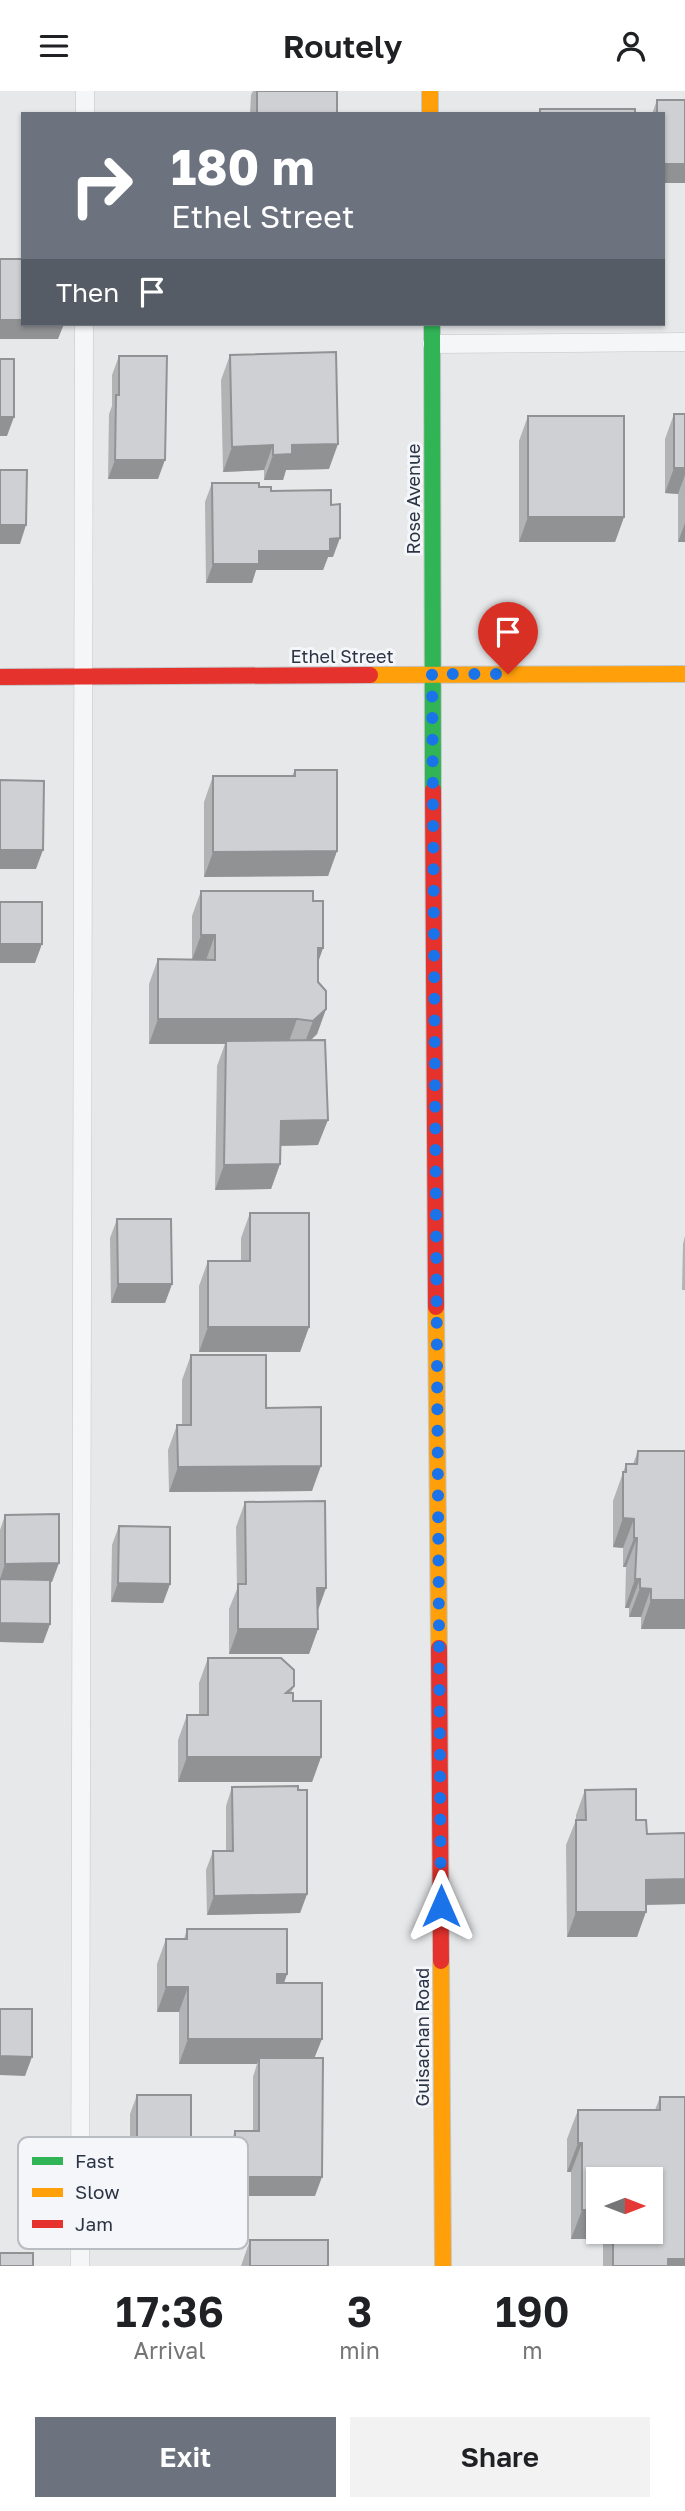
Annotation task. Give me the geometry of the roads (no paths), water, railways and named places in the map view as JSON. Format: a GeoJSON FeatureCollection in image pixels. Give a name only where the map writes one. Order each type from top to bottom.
{"type":"FeatureCollection","features":[{"type":"Feature","properties":{"kind":"street"},"geometry":{"type":"LineString","coordinates":[[430,91],[430,112]]}},
{"type":"Feature","properties":{"kind":"street","name":"Rose Avenue"},"geometry":{"type":"LineString","coordinates":[[432,326],[432,674]]}},
{"type":"Feature","properties":{"kind":"street","name":"Guisachan Road"},"geometry":{"type":"LineString","coordinates":[[432,674],[443,2266]]}},
{"type":"Feature","properties":{"kind":"street","name":"Ethel Street"},"geometry":{"type":"LineString","coordinates":[[0,677],[685,674]]}},
{"type":"Feature","properties":{"kind":"lane"},"geometry":{"type":"LineString","coordinates":[[85,91],[85,112]]}},
{"type":"Feature","properties":{"kind":"lane"},"geometry":{"type":"LineString","coordinates":[[80,2137],[84,326]]}},
{"type":"Feature","properties":{"kind":"lane"},"geometry":{"type":"LineString","coordinates":[[432,344],[685,342]]}}]}
